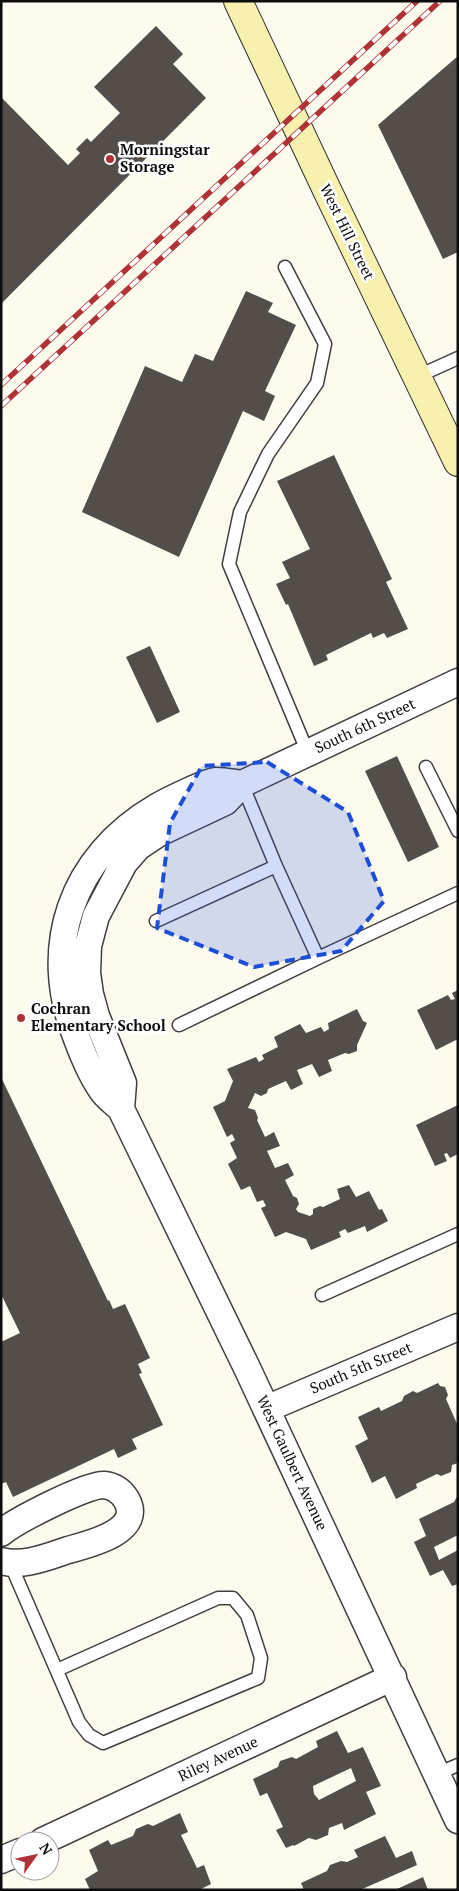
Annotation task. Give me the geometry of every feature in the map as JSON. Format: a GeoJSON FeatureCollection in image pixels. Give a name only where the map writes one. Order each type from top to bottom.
{"type":"FeatureCollection","features":[{"type":"Feature","properties":{"kind":"street","name":"West Hill Street"},"geometry":{"type":"LineString","coordinates":[[238,1],[458,462]]}},
{"type":"Feature","properties":{"kind":"street","name":"South 6th Street"},"geometry":{"type":"LineString","coordinates":[[242,784],[458,682]]}},
{"type":"Feature","properties":{"kind":"street","name":"West Gaulbert Avenue"},"geometry":{"type":"LineString","coordinates":[[242,784],[214,781],[168,801],[138,819],[105,847],[82,880],[73,898],[61,944],[65,1002],[70,1023],[81,1051],[104,1093],[121,1109],[220,1312],[392,1678],[447,1769],[458,1820]]}},
{"type":"Feature","properties":{"kind":"street","name":"South 5th Street"},"geometry":{"type":"LineString","coordinates":[[266,1410],[458,1327]]}},
{"type":"Feature","properties":{"kind":"street"},"geometry":{"type":"LineString","coordinates":[[1,1533],[54,1503],[91,1486],[105,1485],[115,1488],[124,1495],[129,1504],[131,1514],[127,1522],[106,1537],[37,1560],[5,1562]]}},
{"type":"Feature","properties":{"kind":"street","name":"Riley Avenue"},"geometry":{"type":"LineString","coordinates":[[60,1833],[392,1678]]}},
{"type":"Feature","properties":{"kind":"lane"},"geometry":{"type":"LineString","coordinates":[[285,266],[324,344],[317,383],[268,454],[240,512],[229,564],[308,753]]}},
{"type":"Feature","properties":{"kind":"lane"},"geometry":{"type":"LineString","coordinates":[[416,377],[458,358]]}},
{"type":"Feature","properties":{"kind":"lane"},"geometry":{"type":"LineString","coordinates":[[426,767],[458,831]]}},
{"type":"Feature","properties":{"kind":"lane"},"geometry":{"type":"LineString","coordinates":[[242,784],[276,866],[318,958]]}},
{"type":"Feature","properties":{"kind":"lane"},"geometry":{"type":"LineString","coordinates":[[156,921],[276,866]]}},
{"type":"Feature","properties":{"kind":"lane"},"geometry":{"type":"LineString","coordinates":[[179,1025],[458,892]]}},
{"type":"Feature","properties":{"kind":"lane"},"geometry":{"type":"LineString","coordinates":[[322,1295],[458,1234]]}},
{"type":"Feature","properties":{"kind":"lane"},"geometry":{"type":"LineString","coordinates":[[5,1562],[57,1670],[79,1722],[89,1735],[103,1744],[258,1678],[261,1658],[247,1615],[233,1598],[218,1598],[57,1670]]}},
{"type":"Feature","properties":{"kind":"highlighted area"},"geometry":{"type":"Polygon","coordinates":[[[267,762],[348,812],[384,901],[341,951],[254,967],[157,928],[170,823],[202,766],[267,762]]]}},
{"type":"Feature","properties":{"kind":"building","name":"Morningstar Storage"},"geometry":{"type":"Polygon","coordinates":[[[156,26],[183,54],[173,64],[206,98],[1,304],[1,97],[68,165],[80,153],[76,149],[87,138],[91,142],[120,113],[94,87],[156,26]]]}},
{"type":"Feature","properties":{"kind":"building"},"geometry":{"type":"Polygon","coordinates":[[[458,56],[458,252],[443,259],[378,125],[458,56]]]}},
{"type":"Feature","properties":{"kind":"building"},"geometry":{"type":"Polygon","coordinates":[[[246,291],[273,303],[268,312],[296,325],[265,391],[275,396],[264,421],[243,411],[179,557],[82,512],[145,366],[182,382],[195,354],[213,361],[246,291]]]}},
{"type":"Feature","properties":{"kind":"building"},"geometry":{"type":"Polygon","coordinates":[[[334,455],[392,579],[386,582],[408,629],[387,638],[384,633],[373,638],[371,633],[326,655],[328,660],[314,666],[288,604],[286,605],[276,584],[290,578],[282,562],[310,549],[277,481],[334,455]]]}},
{"type":"Feature","properties":{"kind":"building"},"geometry":{"type":"Polygon","coordinates":[[[150,646],[180,712],[157,723],[126,657],[150,646]]]}},
{"type":"Feature","properties":{"kind":"building"},"geometry":{"type":"Polygon","coordinates":[[[397,756],[439,847],[408,862],[365,771],[397,756]]]}},
{"type":"Feature","properties":{"kind":"building"},"geometry":{"type":"Polygon","coordinates":[[[458,990],[458,1039],[436,1050],[417,1010],[448,995],[451,1000],[455,999],[452,993],[458,990]]]}},
{"type":"Feature","properties":{"kind":"building"},"geometry":{"type":"Polygon","coordinates":[[[357,1009],[363,1021],[367,1023],[357,1045],[357,1051],[349,1054],[345,1053],[328,1060],[332,1071],[319,1077],[312,1064],[297,1070],[303,1084],[291,1090],[286,1081],[268,1089],[267,1093],[261,1096],[255,1093],[248,1108],[255,1110],[257,1120],[265,1137],[274,1132],[280,1146],[267,1151],[275,1168],[288,1163],[294,1175],[285,1180],[293,1196],[297,1198],[299,1204],[296,1209],[298,1212],[310,1216],[313,1214],[313,1209],[320,1206],[323,1207],[340,1199],[337,1189],[349,1185],[356,1197],[369,1191],[379,1210],[382,1209],[388,1221],[367,1232],[365,1226],[348,1233],[345,1229],[339,1232],[341,1237],[311,1250],[306,1239],[286,1232],[275,1237],[261,1208],[266,1206],[263,1200],[257,1202],[250,1186],[241,1190],[228,1164],[237,1158],[230,1143],[235,1140],[232,1134],[227,1137],[213,1107],[225,1101],[233,1081],[227,1069],[256,1057],[259,1062],[264,1059],[262,1055],[278,1047],[274,1037],[300,1024],[306,1033],[321,1027],[324,1032],[329,1029],[328,1023],[357,1009]]]}},
{"type":"Feature","properties":{"kind":"building"},"geometry":{"type":"Polygon","coordinates":[[[1,1077],[108,1301],[113,1309],[125,1304],[150,1358],[138,1364],[142,1373],[139,1374],[163,1425],[132,1439],[137,1449],[118,1458],[114,1449],[13,1497],[6,1482],[1,1484],[1,1342],[20,1333],[1,1294],[1,1077]]]}},
{"type":"Feature","properties":{"kind":"building"},"geometry":{"type":"Polygon","coordinates":[[[458,1105],[458,1154],[450,1158],[447,1153],[444,1154],[447,1161],[435,1166],[416,1125],[458,1105]]]}},
{"type":"Feature","properties":{"kind":"building"},"geometry":{"type":"Polygon","coordinates":[[[438,1383],[440,1386],[445,1387],[448,1395],[446,1399],[458,1426],[458,1463],[452,1465],[451,1472],[441,1476],[437,1474],[416,1484],[417,1488],[396,1499],[385,1476],[372,1483],[355,1446],[368,1439],[358,1417],[379,1407],[381,1411],[402,1401],[404,1396],[413,1391],[417,1393],[438,1383]]]}},
{"type":"Feature","properties":{"kind":"building"},"geometry":{"type":"Polygon","coordinates":[[[458,1495],[458,1535],[434,1547],[439,1560],[458,1550],[458,1584],[452,1586],[443,1570],[430,1576],[414,1542],[426,1536],[419,1519],[454,1502],[458,1495]]]}},
{"type":"Feature","properties":{"kind":"building"},"geometry":{"type":"Polygon","coordinates":[[[337,1731],[348,1753],[363,1747],[381,1786],[366,1792],[376,1814],[344,1830],[342,1823],[329,1828],[328,1835],[316,1840],[309,1838],[286,1848],[276,1830],[283,1827],[267,1793],[260,1796],[253,1779],[278,1767],[280,1761],[292,1757],[296,1759],[318,1747],[316,1741],[337,1731]],[[351,1768],[313,1786],[314,1794],[319,1800],[356,1781],[351,1768]]]}},
{"type":"Feature","properties":{"kind":"building"},"geometry":{"type":"Polygon","coordinates":[[[180,1813],[188,1832],[181,1835],[197,1868],[204,1865],[211,1884],[199,1890],[90,1890],[85,1879],[98,1871],[89,1850],[108,1840],[111,1845],[133,1836],[136,1829],[148,1824],[153,1826],[180,1813]]]}},
{"type":"Feature","properties":{"kind":"building"},"geometry":{"type":"Polygon","coordinates":[[[385,1836],[396,1858],[412,1851],[417,1865],[360,1890],[304,1890],[301,1883],[327,1871],[330,1865],[341,1861],[347,1862],[358,1857],[354,1850],[385,1836]]]}},
{"type":"Feature","properties":{"kind":"building"},"geometry":{"type":"Polygon","coordinates":[[[423,1877],[428,1890],[395,1890],[423,1877]]]}},
{"type":"Feature","properties":{"kind":"railway"},"geometry":{"type":"LineString","coordinates":[[1,385],[417,1]]}},
{"type":"Feature","properties":{"kind":"railway"},"geometry":{"type":"LineString","coordinates":[[1,406],[440,1]]}},
{"type":"Feature","properties":{"kind":"place","name":"Morningstar Storage"},"geometry":{"type":"Point","coordinates":[110,159]}},
{"type":"Feature","properties":{"kind":"place","name":"Cochran Elementary School"},"geometry":{"type":"Point","coordinates":[21,1018]}}]}
